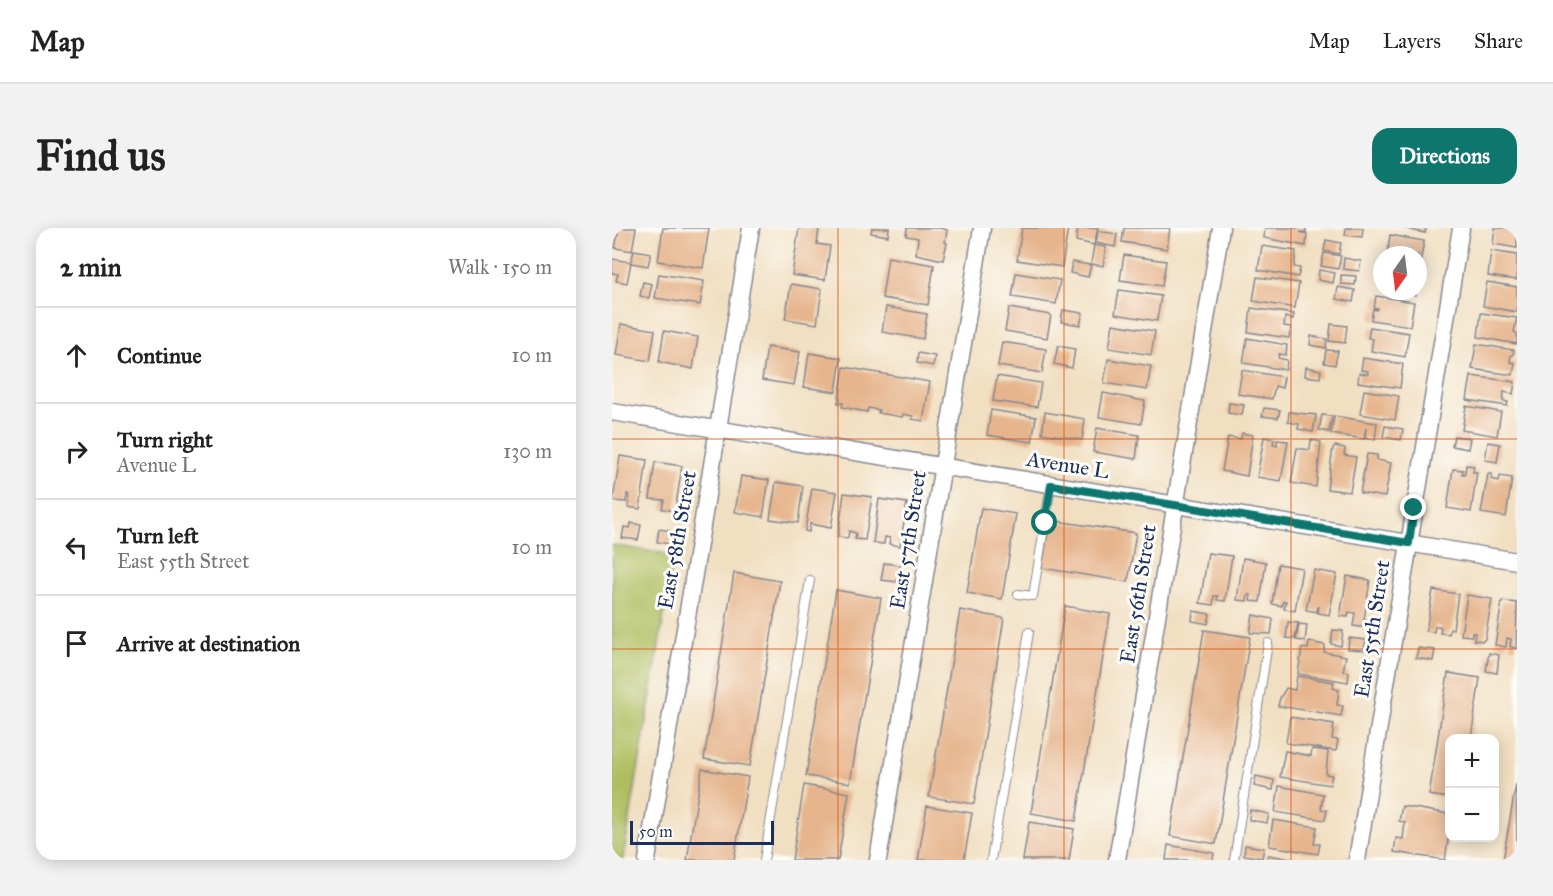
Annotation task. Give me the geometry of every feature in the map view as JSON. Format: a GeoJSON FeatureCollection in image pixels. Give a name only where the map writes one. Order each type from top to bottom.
{"type":"FeatureCollection","features":[{"type":"Feature","properties":{"kind":"street","name":"East 58th Street"},"geometry":{"type":"LineString","coordinates":[[647,860],[751,228]]}},
{"type":"Feature","properties":{"kind":"street","name":"East 57th Street"},"geometry":{"type":"LineString","coordinates":[[878,860],[982,228]]}},
{"type":"Feature","properties":{"kind":"street","name":"East 56th Street"},"geometry":{"type":"LineString","coordinates":[[1117,860],[1221,228]]}},
{"type":"Feature","properties":{"kind":"street","name":"East 55th Street"},"geometry":{"type":"LineString","coordinates":[[1357,860],[1461,228]]}},
{"type":"Feature","properties":{"kind":"street","name":"Avenue L"},"geometry":{"type":"LineString","coordinates":[[612,412],[1517,561]]}},
{"type":"Feature","properties":{"kind":"lane"},"geometry":{"type":"LineString","coordinates":[[1018,594],[1033,596],[1051,485]]}},
{"type":"Feature","properties":{"kind":"lane"},"geometry":{"type":"LineString","coordinates":[[764,860],[810,580]]}},
{"type":"Feature","properties":{"kind":"lane"},"geometry":{"type":"LineString","coordinates":[[991,860],[1029,632]]}},
{"type":"Feature","properties":{"kind":"lane"},"geometry":{"type":"LineString","coordinates":[[1234,860],[1268,644]]}},
{"type":"Feature","properties":{"kind":"green space"},"geometry":{"type":"Polygon","coordinates":[[[612,545],[674,555],[623,860],[612,860],[612,545]]]}},
{"type":"Feature","properties":{"kind":"building"},"geometry":{"type":"Polygon","coordinates":[[[619,228],[636,228],[632,251],[615,248],[619,228]]]}},
{"type":"Feature","properties":{"kind":"building"},"geometry":{"type":"Polygon","coordinates":[[[663,228],[709,228],[703,268],[658,261],[663,228]]]}},
{"type":"Feature","properties":{"kind":"building"},"geometry":{"type":"Polygon","coordinates":[[[799,228],[819,229],[817,244],[830,246],[825,280],[792,275],[799,228]]]}},
{"type":"Feature","properties":{"kind":"building"},"geometry":{"type":"Polygon","coordinates":[[[872,228],[889,228],[888,236],[871,233],[872,228]]]}},
{"type":"Feature","properties":{"kind":"building"},"geometry":{"type":"Polygon","coordinates":[[[907,228],[947,230],[943,260],[916,254],[918,238],[906,236],[907,228]]]}},
{"type":"Feature","properties":{"kind":"building"},"geometry":{"type":"Polygon","coordinates":[[[1022,228],[1068,228],[1062,267],[1017,260],[1022,228]]]}},
{"type":"Feature","properties":{"kind":"building"},"geometry":{"type":"Polygon","coordinates":[[[1078,228],[1098,228],[1094,245],[1076,241],[1078,228]]]}},
{"type":"Feature","properties":{"kind":"building"},"geometry":{"type":"Polygon","coordinates":[[[1124,228],[1170,228],[1167,249],[1122,242],[1124,228]]]}},
{"type":"Feature","properties":{"kind":"building"},"geometry":{"type":"Polygon","coordinates":[[[1265,228],[1306,228],[1306,232],[1300,232],[1307,234],[1306,246],[1264,238],[1265,228]]]}},
{"type":"Feature","properties":{"kind":"building"},"geometry":{"type":"Polygon","coordinates":[[[1346,228],[1363,228],[1362,237],[1345,235],[1346,228]]]}},
{"type":"Feature","properties":{"kind":"building"},"geometry":{"type":"Polygon","coordinates":[[[1402,228],[1426,228],[1425,233],[1402,228]]]}},
{"type":"Feature","properties":{"kind":"building"},"geometry":{"type":"Polygon","coordinates":[[[1495,228],[1517,228],[1517,248],[1493,244],[1495,228]]]}},
{"type":"Feature","properties":{"kind":"building"},"geometry":{"type":"Polygon","coordinates":[[[1098,231],[1117,234],[1115,247],[1096,243],[1098,231]]]}},
{"type":"Feature","properties":{"kind":"building"},"geometry":{"type":"Polygon","coordinates":[[[1390,235],[1424,241],[1423,246],[1388,246],[1390,235]]]}},
{"type":"Feature","properties":{"kind":"building"},"geometry":{"type":"Polygon","coordinates":[[[1326,240],[1341,243],[1339,254],[1324,251],[1326,240]]]}},
{"type":"Feature","properties":{"kind":"building"},"geometry":{"type":"Polygon","coordinates":[[[1094,245],[1106,247],[1103,266],[1091,264],[1094,245]]]}},
{"type":"Feature","properties":{"kind":"building"},"geometry":{"type":"Polygon","coordinates":[[[1262,246],[1296,251],[1294,267],[1300,268],[1298,277],[1258,270],[1262,246]]]}},
{"type":"Feature","properties":{"kind":"building"},"geometry":{"type":"Polygon","coordinates":[[[634,250],[651,253],[648,266],[631,263],[634,250]]]}},
{"type":"Feature","properties":{"kind":"building"},"geometry":{"type":"Polygon","coordinates":[[[1491,251],[1517,255],[1517,280],[1488,276],[1491,251]]]}},
{"type":"Feature","properties":{"kind":"building"},"geometry":{"type":"Polygon","coordinates":[[[1324,253],[1341,256],[1338,269],[1321,266],[1324,253]]]}},
{"type":"Feature","properties":{"kind":"building"},"geometry":{"type":"Polygon","coordinates":[[[1124,255],[1166,261],[1162,286],[1120,280],[1124,255]]]}},
{"type":"Feature","properties":{"kind":"building"},"geometry":{"type":"Polygon","coordinates":[[[888,257],[934,265],[928,305],[882,298],[888,257]]]}},
{"type":"Feature","properties":{"kind":"building"},"geometry":{"type":"Polygon","coordinates":[[[1344,258],[1361,261],[1359,271],[1343,269],[1344,258]]]}},
{"type":"Feature","properties":{"kind":"building"},"geometry":{"type":"Polygon","coordinates":[[[612,259],[631,262],[627,283],[616,281],[618,274],[612,273],[612,259]]]}},
{"type":"Feature","properties":{"kind":"building"},"geometry":{"type":"Polygon","coordinates":[[[1072,262],[1091,265],[1088,277],[1070,273],[1072,262]]]}},
{"type":"Feature","properties":{"kind":"building"},"geometry":{"type":"Polygon","coordinates":[[[1319,270],[1335,273],[1333,283],[1318,280],[1319,270]]]}},
{"type":"Feature","properties":{"kind":"building"},"geometry":{"type":"Polygon","coordinates":[[[1016,273],[1060,280],[1056,304],[1012,297],[1016,273]]]}},
{"type":"Feature","properties":{"kind":"building"},"geometry":{"type":"Polygon","coordinates":[[[659,274],[704,281],[700,305],[655,298],[659,274]]]}},
{"type":"Feature","properties":{"kind":"building"},"geometry":{"type":"Polygon","coordinates":[[[1341,275],[1356,276],[1355,285],[1341,284],[1341,275]]]}},
{"type":"Feature","properties":{"kind":"building"},"geometry":{"type":"Polygon","coordinates":[[[1257,277],[1299,283],[1295,308],[1253,301],[1257,277]]]}},
{"type":"Feature","properties":{"kind":"building"},"geometry":{"type":"Polygon","coordinates":[[[643,282],[652,284],[649,298],[640,296],[643,282]]]}},
{"type":"Feature","properties":{"kind":"building"},"geometry":{"type":"Polygon","coordinates":[[[1487,282],[1517,287],[1517,312],[1483,306],[1487,282]]]}},
{"type":"Feature","properties":{"kind":"building"},"geometry":{"type":"Polygon","coordinates":[[[791,284],[822,289],[817,324],[785,319],[791,284]]]}},
{"type":"Feature","properties":{"kind":"building"},"geometry":{"type":"Polygon","coordinates":[[[1338,287],[1355,290],[1353,302],[1336,299],[1338,287]]]}},
{"type":"Feature","properties":{"kind":"building"},"geometry":{"type":"Polygon","coordinates":[[[1119,290],[1161,296],[1157,321],[1115,314],[1119,290]]]}},
{"type":"Feature","properties":{"kind":"building"},"geometry":{"type":"Polygon","coordinates":[[[1375,300],[1414,302],[1410,326],[1371,320],[1373,309],[1378,308],[1374,308],[1375,300]]]}},
{"type":"Feature","properties":{"kind":"building"},"geometry":{"type":"Polygon","coordinates":[[[886,307],[927,314],[923,339],[882,332],[886,307]]]}},
{"type":"Feature","properties":{"kind":"building"},"geometry":{"type":"Polygon","coordinates":[[[1009,308],[1051,315],[1047,338],[1005,331],[1009,308]]]}},
{"type":"Feature","properties":{"kind":"building"},"geometry":{"type":"Polygon","coordinates":[[[1251,308],[1294,314],[1293,319],[1285,317],[1284,326],[1291,327],[1289,338],[1248,332],[1251,308]]]}},
{"type":"Feature","properties":{"kind":"building"},"geometry":{"type":"Polygon","coordinates":[[[1063,310],[1083,313],[1080,325],[1061,322],[1063,310]]]}},
{"type":"Feature","properties":{"kind":"building"},"geometry":{"type":"Polygon","coordinates":[[[1481,313],[1517,318],[1514,332],[1517,333],[1517,344],[1478,337],[1481,313]]]}},
{"type":"Feature","properties":{"kind":"building"},"geometry":{"type":"Polygon","coordinates":[[[621,324],[655,330],[650,361],[616,355],[621,324]]]}},
{"type":"Feature","properties":{"kind":"building"},"geometry":{"type":"Polygon","coordinates":[[[1113,324],[1155,331],[1151,355],[1109,348],[1113,324]]]}},
{"type":"Feature","properties":{"kind":"building"},"geometry":{"type":"Polygon","coordinates":[[[1331,324],[1347,326],[1345,343],[1329,341],[1331,324]]]}},
{"type":"Feature","properties":{"kind":"building"},"geometry":{"type":"Polygon","coordinates":[[[1370,327],[1409,333],[1405,357],[1371,351],[1373,339],[1368,338],[1370,327]]]}},
{"type":"Feature","properties":{"kind":"building"},"geometry":{"type":"Polygon","coordinates":[[[664,331],[698,337],[693,369],[659,362],[664,331]]]}},
{"type":"Feature","properties":{"kind":"building"},"geometry":{"type":"Polygon","coordinates":[[[1311,336],[1327,339],[1326,348],[1310,345],[1311,336]]]}},
{"type":"Feature","properties":{"kind":"building"},"geometry":{"type":"Polygon","coordinates":[[[1247,338],[1287,345],[1286,355],[1279,354],[1278,358],[1287,360],[1286,370],[1243,363],[1247,338]]]}},
{"type":"Feature","properties":{"kind":"building"},"geometry":{"type":"Polygon","coordinates":[[[1002,342],[1046,349],[1042,373],[998,366],[1002,342]]]}},
{"type":"Feature","properties":{"kind":"building"},"geometry":{"type":"Polygon","coordinates":[[[1476,344],[1514,350],[1510,362],[1515,363],[1513,375],[1472,369],[1476,344]]]}},
{"type":"Feature","properties":{"kind":"building"},"geometry":{"type":"Polygon","coordinates":[[[1058,346],[1075,349],[1072,368],[1054,364],[1058,346]]]}},
{"type":"Feature","properties":{"kind":"building"},"geometry":{"type":"Polygon","coordinates":[[[767,347],[800,352],[794,385],[762,380],[767,347]]]}},
{"type":"Feature","properties":{"kind":"building"},"geometry":{"type":"Polygon","coordinates":[[[1326,350],[1338,351],[1335,365],[1324,363],[1326,350]]]}},
{"type":"Feature","properties":{"kind":"building"},"geometry":{"type":"Polygon","coordinates":[[[809,353],[841,358],[836,392],[804,387],[809,353]]]}},
{"type":"Feature","properties":{"kind":"building"},"geometry":{"type":"Polygon","coordinates":[[[918,353],[935,356],[933,366],[917,363],[918,353]]]}},
{"type":"Feature","properties":{"kind":"building"},"geometry":{"type":"Polygon","coordinates":[[[1363,358],[1403,364],[1400,388],[1358,382],[1359,373],[1368,374],[1368,371],[1361,370],[1363,358]]]}},
{"type":"Feature","properties":{"kind":"building"},"geometry":{"type":"Polygon","coordinates":[[[1108,359],[1151,366],[1147,390],[1104,383],[1108,359]]]}},
{"type":"Feature","properties":{"kind":"building"},"geometry":{"type":"Polygon","coordinates":[[[844,367],[930,382],[923,421],[903,414],[902,417],[878,413],[879,410],[868,408],[867,412],[842,407],[843,403],[838,403],[844,367]]]}},
{"type":"Feature","properties":{"kind":"building"},"geometry":{"type":"Polygon","coordinates":[[[1306,367],[1321,370],[1320,378],[1305,376],[1306,367]]]}},
{"type":"Feature","properties":{"kind":"building"},"geometry":{"type":"Polygon","coordinates":[[[1242,370],[1284,377],[1282,388],[1275,386],[1272,399],[1238,394],[1242,370]]]}},
{"type":"Feature","properties":{"kind":"building"},"geometry":{"type":"Polygon","coordinates":[[[997,376],[1041,383],[1037,407],[993,401],[997,376]]]}},
{"type":"Feature","properties":{"kind":"building"},"geometry":{"type":"Polygon","coordinates":[[[1471,376],[1515,382],[1513,394],[1504,392],[1503,401],[1508,402],[1507,406],[1467,400],[1471,376]]]}},
{"type":"Feature","properties":{"kind":"building"},"geometry":{"type":"Polygon","coordinates":[[[1364,390],[1399,396],[1395,420],[1360,414],[1364,390]]]}},
{"type":"Feature","properties":{"kind":"building"},"geometry":{"type":"Polygon","coordinates":[[[1103,393],[1145,401],[1141,424],[1099,417],[1103,393]]]}},
{"type":"Feature","properties":{"kind":"building"},"geometry":{"type":"Polygon","coordinates":[[[1229,403],[1244,405],[1242,415],[1228,413],[1229,403]]]}},
{"type":"Feature","properties":{"kind":"building"},"geometry":{"type":"Polygon","coordinates":[[[1466,406],[1501,412],[1497,436],[1462,430],[1466,406]]]}},
{"type":"Feature","properties":{"kind":"building"},"geometry":{"type":"Polygon","coordinates":[[[1264,408],[1280,410],[1278,418],[1262,416],[1264,408]]]}},
{"type":"Feature","properties":{"kind":"building"},"geometry":{"type":"Polygon","coordinates":[[[991,410],[1036,417],[1032,442],[987,435],[991,410]]]}},
{"type":"Feature","properties":{"kind":"building"},"geometry":{"type":"Polygon","coordinates":[[[1045,412],[1085,419],[1082,440],[1042,433],[1045,412]]]}},
{"type":"Feature","properties":{"kind":"building"},"geometry":{"type":"Polygon","coordinates":[[[1289,412],[1316,415],[1313,432],[1298,429],[1299,424],[1288,422],[1289,412]]]}},
{"type":"Feature","properties":{"kind":"building"},"geometry":{"type":"Polygon","coordinates":[[[1322,415],[1332,416],[1329,432],[1319,430],[1322,415]]]}},
{"type":"Feature","properties":{"kind":"building"},"geometry":{"type":"Polygon","coordinates":[[[1334,416],[1377,423],[1375,440],[1365,438],[1366,428],[1364,439],[1331,434],[1334,416]]]}},
{"type":"Feature","properties":{"kind":"building"},"geometry":{"type":"Polygon","coordinates":[[[1385,426],[1403,429],[1401,440],[1383,437],[1385,426]]]}},
{"type":"Feature","properties":{"kind":"building"},"geometry":{"type":"Polygon","coordinates":[[[1097,428],[1139,435],[1136,459],[1093,452],[1097,428]]]}},
{"type":"Feature","properties":{"kind":"building"},"geometry":{"type":"Polygon","coordinates":[[[1242,433],[1253,435],[1247,476],[1222,471],[1228,437],[1241,439],[1242,433]]]}},
{"type":"Feature","properties":{"kind":"building"},"geometry":{"type":"Polygon","coordinates":[[[1454,436],[1470,438],[1468,449],[1452,446],[1454,436]]]}},
{"type":"Feature","properties":{"kind":"building"},"geometry":{"type":"Polygon","coordinates":[[[1264,437],[1274,439],[1273,444],[1277,445],[1277,440],[1288,441],[1281,481],[1257,477],[1264,437]]]}},
{"type":"Feature","properties":{"kind":"building"},"geometry":{"type":"Polygon","coordinates":[[[1311,440],[1321,442],[1316,487],[1291,483],[1297,448],[1310,450],[1311,440]]]}},
{"type":"Feature","properties":{"kind":"building"},"geometry":{"type":"Polygon","coordinates":[[[1488,442],[1500,444],[1497,462],[1485,460],[1488,442]]]}},
{"type":"Feature","properties":{"kind":"building"},"geometry":{"type":"Polygon","coordinates":[[[1335,446],[1345,448],[1344,455],[1356,457],[1350,492],[1327,489],[1335,446]]]}},
{"type":"Feature","properties":{"kind":"building"},"geometry":{"type":"Polygon","coordinates":[[[1367,454],[1377,455],[1377,460],[1391,463],[1385,497],[1360,493],[1367,454]]]}},
{"type":"Feature","properties":{"kind":"building"},"geometry":{"type":"Polygon","coordinates":[[[620,456],[647,460],[640,509],[628,507],[629,495],[627,494],[626,502],[613,501],[620,456]]]}},
{"type":"Feature","properties":{"kind":"building"},"geometry":{"type":"Polygon","coordinates":[[[655,462],[682,466],[675,511],[662,509],[664,500],[650,499],[655,462]]]}},
{"type":"Feature","properties":{"kind":"building"},"geometry":{"type":"Polygon","coordinates":[[[1466,465],[1474,466],[1473,472],[1477,472],[1471,512],[1447,508],[1453,469],[1463,470],[1462,474],[1465,474],[1466,465]]]}},
{"type":"Feature","properties":{"kind":"building"},"geometry":{"type":"Polygon","coordinates":[[[1488,474],[1492,474],[1491,479],[1499,481],[1500,476],[1512,478],[1506,517],[1481,513],[1488,474]]]}},
{"type":"Feature","properties":{"kind":"building"},"geometry":{"type":"Polygon","coordinates":[[[741,476],[769,480],[763,517],[735,512],[741,476]]]}},
{"type":"Feature","properties":{"kind":"building"},"geometry":{"type":"Polygon","coordinates":[[[776,482],[803,486],[798,523],[770,519],[776,482]]]}},
{"type":"Feature","properties":{"kind":"building"},"geometry":{"type":"Polygon","coordinates":[[[812,488],[837,492],[831,528],[810,524],[809,532],[805,531],[812,488]]]}},
{"type":"Feature","properties":{"kind":"building"},"geometry":{"type":"Polygon","coordinates":[[[844,493],[872,497],[865,540],[855,539],[856,533],[849,531],[848,538],[838,537],[844,493]]]}},
{"type":"Feature","properties":{"kind":"building"},"geometry":{"type":"Polygon","coordinates":[[[879,499],[907,503],[900,546],[889,544],[890,538],[885,537],[884,544],[873,543],[879,499]]]}},
{"type":"Feature","properties":{"kind":"building"},"geometry":{"type":"Polygon","coordinates":[[[981,508],[1016,514],[1002,599],[967,593],[981,508]]]}},
{"type":"Feature","properties":{"kind":"building"},"geometry":{"type":"Polygon","coordinates":[[[1050,520],[1136,533],[1128,582],[1042,568],[1050,520]]]}},
{"type":"Feature","properties":{"kind":"building"},"geometry":{"type":"Polygon","coordinates":[[[631,523],[641,525],[638,540],[622,538],[624,527],[630,528],[631,523]]]}},
{"type":"Feature","properties":{"kind":"building"},"geometry":{"type":"Polygon","coordinates":[[[659,529],[677,532],[675,545],[657,542],[659,529]]]}},
{"type":"Feature","properties":{"kind":"building"},"geometry":{"type":"Polygon","coordinates":[[[1208,553],[1232,556],[1225,601],[1217,600],[1218,596],[1214,596],[1213,605],[1200,603],[1208,553]]]}},
{"type":"Feature","properties":{"kind":"building"},"geometry":{"type":"Polygon","coordinates":[[[1243,558],[1266,562],[1260,602],[1250,601],[1251,595],[1248,595],[1247,601],[1237,600],[1243,558]]]}},
{"type":"Feature","properties":{"kind":"building"},"geometry":{"type":"Polygon","coordinates":[[[884,563],[900,565],[897,582],[881,580],[884,563]]]}},
{"type":"Feature","properties":{"kind":"building"},"geometry":{"type":"Polygon","coordinates":[[[1278,564],[1302,568],[1295,611],[1284,609],[1286,601],[1283,601],[1282,606],[1272,604],[1278,564]]]}},
{"type":"Feature","properties":{"kind":"building"},"geometry":{"type":"Polygon","coordinates":[[[1314,570],[1337,574],[1329,615],[1318,613],[1319,607],[1317,612],[1306,610],[1314,570]]]}},
{"type":"Feature","properties":{"kind":"building"},"geometry":{"type":"Polygon","coordinates":[[[734,573],[780,581],[750,766],[704,759],[734,573]]]}},
{"type":"Feature","properties":{"kind":"building"},"geometry":{"type":"Polygon","coordinates":[[[1347,576],[1370,580],[1364,620],[1369,621],[1368,628],[1353,626],[1355,613],[1349,612],[1348,617],[1340,616],[1347,576]]]}},
{"type":"Feature","properties":{"kind":"building"},"geometry":{"type":"Polygon","coordinates":[[[836,590],[881,598],[850,783],[806,776],[836,590]]]}},
{"type":"Feature","properties":{"kind":"building"},"geometry":{"type":"Polygon","coordinates":[[[1433,590],[1458,594],[1453,629],[1450,629],[1449,634],[1440,633],[1441,627],[1438,626],[1435,626],[1434,632],[1426,631],[1433,590]]]}},
{"type":"Feature","properties":{"kind":"building"},"geometry":{"type":"Polygon","coordinates":[[[1467,595],[1492,599],[1483,641],[1474,640],[1475,633],[1472,632],[1472,636],[1461,635],[1467,595]]]}},
{"type":"Feature","properties":{"kind":"building"},"geometry":{"type":"Polygon","coordinates":[[[1502,601],[1517,603],[1516,648],[1510,647],[1511,639],[1507,638],[1506,647],[1495,645],[1502,601]]]}},
{"type":"Feature","properties":{"kind":"building"},"geometry":{"type":"Polygon","coordinates":[[[1065,606],[1110,614],[1076,821],[1031,813],[1065,606]]]}},
{"type":"Feature","properties":{"kind":"building"},"geometry":{"type":"Polygon","coordinates":[[[960,610],[1004,618],[974,804],[929,797],[960,610]]]}},
{"type":"Feature","properties":{"kind":"building"},"geometry":{"type":"Polygon","coordinates":[[[1193,611],[1210,614],[1208,624],[1192,621],[1193,611]]]}},
{"type":"Feature","properties":{"kind":"building"},"geometry":{"type":"Polygon","coordinates":[[[1253,615],[1273,619],[1271,634],[1250,633],[1253,615]]]}},
{"type":"Feature","properties":{"kind":"building"},"geometry":{"type":"Polygon","coordinates":[[[1288,622],[1298,623],[1295,639],[1286,638],[1288,622]]]}},
{"type":"Feature","properties":{"kind":"building"},"geometry":{"type":"Polygon","coordinates":[[[1299,624],[1307,625],[1305,641],[1296,640],[1299,624]]]}},
{"type":"Feature","properties":{"kind":"building"},"geometry":{"type":"Polygon","coordinates":[[[1204,630],[1250,637],[1216,844],[1170,836],[1204,630]]]}},
{"type":"Feature","properties":{"kind":"building"},"geometry":{"type":"Polygon","coordinates":[[[1333,630],[1343,631],[1341,646],[1331,644],[1333,630]]]}},
{"type":"Feature","properties":{"kind":"building"},"geometry":{"type":"Polygon","coordinates":[[[1349,638],[1366,640],[1364,650],[1348,649],[1349,638]]]}},
{"type":"Feature","properties":{"kind":"building"},"geometry":{"type":"Polygon","coordinates":[[[1309,642],[1325,645],[1324,652],[1346,656],[1343,671],[1349,672],[1348,682],[1298,674],[1302,648],[1308,649],[1309,642]]]}},
{"type":"Feature","properties":{"kind":"building"},"geometry":{"type":"Polygon","coordinates":[[[1418,648],[1435,650],[1433,661],[1416,658],[1418,648]]]}},
{"type":"Feature","properties":{"kind":"building"},"geometry":{"type":"Polygon","coordinates":[[[1489,653],[1499,655],[1497,673],[1486,671],[1489,653]]]}},
{"type":"Feature","properties":{"kind":"building"},"geometry":{"type":"Polygon","coordinates":[[[1448,673],[1480,678],[1472,734],[1445,734],[1445,797],[1429,795],[1448,673]]]}},
{"type":"Feature","properties":{"kind":"building"},"geometry":{"type":"Polygon","coordinates":[[[1297,676],[1334,682],[1333,688],[1339,690],[1337,705],[1343,706],[1341,716],[1278,706],[1286,688],[1295,690],[1297,676]]]}},
{"type":"Feature","properties":{"kind":"building"},"geometry":{"type":"Polygon","coordinates":[[[1290,717],[1334,724],[1332,739],[1338,740],[1336,751],[1286,743],[1290,717]]]}},
{"type":"Feature","properties":{"kind":"building"},"geometry":{"type":"Polygon","coordinates":[[[1312,749],[1328,751],[1326,774],[1332,775],[1330,785],[1280,777],[1285,751],[1311,756],[1312,749]]]}},
{"type":"Feature","properties":{"kind":"building"},"geometry":{"type":"Polygon","coordinates":[[[702,769],[748,777],[734,860],[687,860],[702,769]]]}},
{"type":"Feature","properties":{"kind":"building"},"geometry":{"type":"Polygon","coordinates":[[[1256,776],[1274,780],[1273,790],[1254,786],[1256,776]]]}},
{"type":"Feature","properties":{"kind":"building"},"geometry":{"type":"Polygon","coordinates":[[[1516,784],[1517,860],[1503,860],[1511,813],[1516,784]]]}},
{"type":"Feature","properties":{"kind":"building"},"geometry":{"type":"Polygon","coordinates":[[[804,785],[849,793],[838,860],[792,860],[804,785]]]}},
{"type":"Feature","properties":{"kind":"building"},"geometry":{"type":"Polygon","coordinates":[[[1279,786],[1323,794],[1321,809],[1327,810],[1325,820],[1275,812],[1279,786]]]}},
{"type":"Feature","properties":{"kind":"building"},"geometry":{"type":"Polygon","coordinates":[[[927,806],[972,813],[964,860],[918,860],[927,806]]]}},
{"type":"Feature","properties":{"kind":"building"},"geometry":{"type":"Polygon","coordinates":[[[1402,806],[1445,813],[1445,842],[1448,842],[1445,860],[1394,852],[1396,838],[1403,839],[1405,822],[1399,821],[1402,806]]]}},
{"type":"Feature","properties":{"kind":"building"},"geometry":{"type":"Polygon","coordinates":[[[1250,810],[1269,814],[1267,823],[1249,820],[1250,810]]]}},
{"type":"Feature","properties":{"kind":"building"},"geometry":{"type":"Polygon","coordinates":[[[1273,820],[1317,827],[1314,844],[1320,844],[1318,854],[1269,846],[1273,820]]]}},
{"type":"Feature","properties":{"kind":"building"},"geometry":{"type":"Polygon","coordinates":[[[1029,822],[1074,829],[1069,860],[1023,860],[1029,822]]]}},
{"type":"Feature","properties":{"kind":"building"},"geometry":{"type":"Polygon","coordinates":[[[1168,845],[1214,853],[1213,860],[1166,860],[1168,845]]]}},
{"type":"Feature","properties":{"kind":"building"},"geometry":{"type":"Polygon","coordinates":[[[1245,845],[1264,848],[1262,858],[1244,855],[1245,845]]]}},
{"type":"Feature","properties":{"kind":"building"},"geometry":{"type":"Polygon","coordinates":[[[1268,855],[1292,859],[1292,860],[1267,860],[1268,855]]]}},
{"type":"Feature","properties":{"kind":"route"},"geometry":{"type":"LineString","coordinates":[[1045,523],[1051,485],[1409,543],[1414,508]]}}]}
